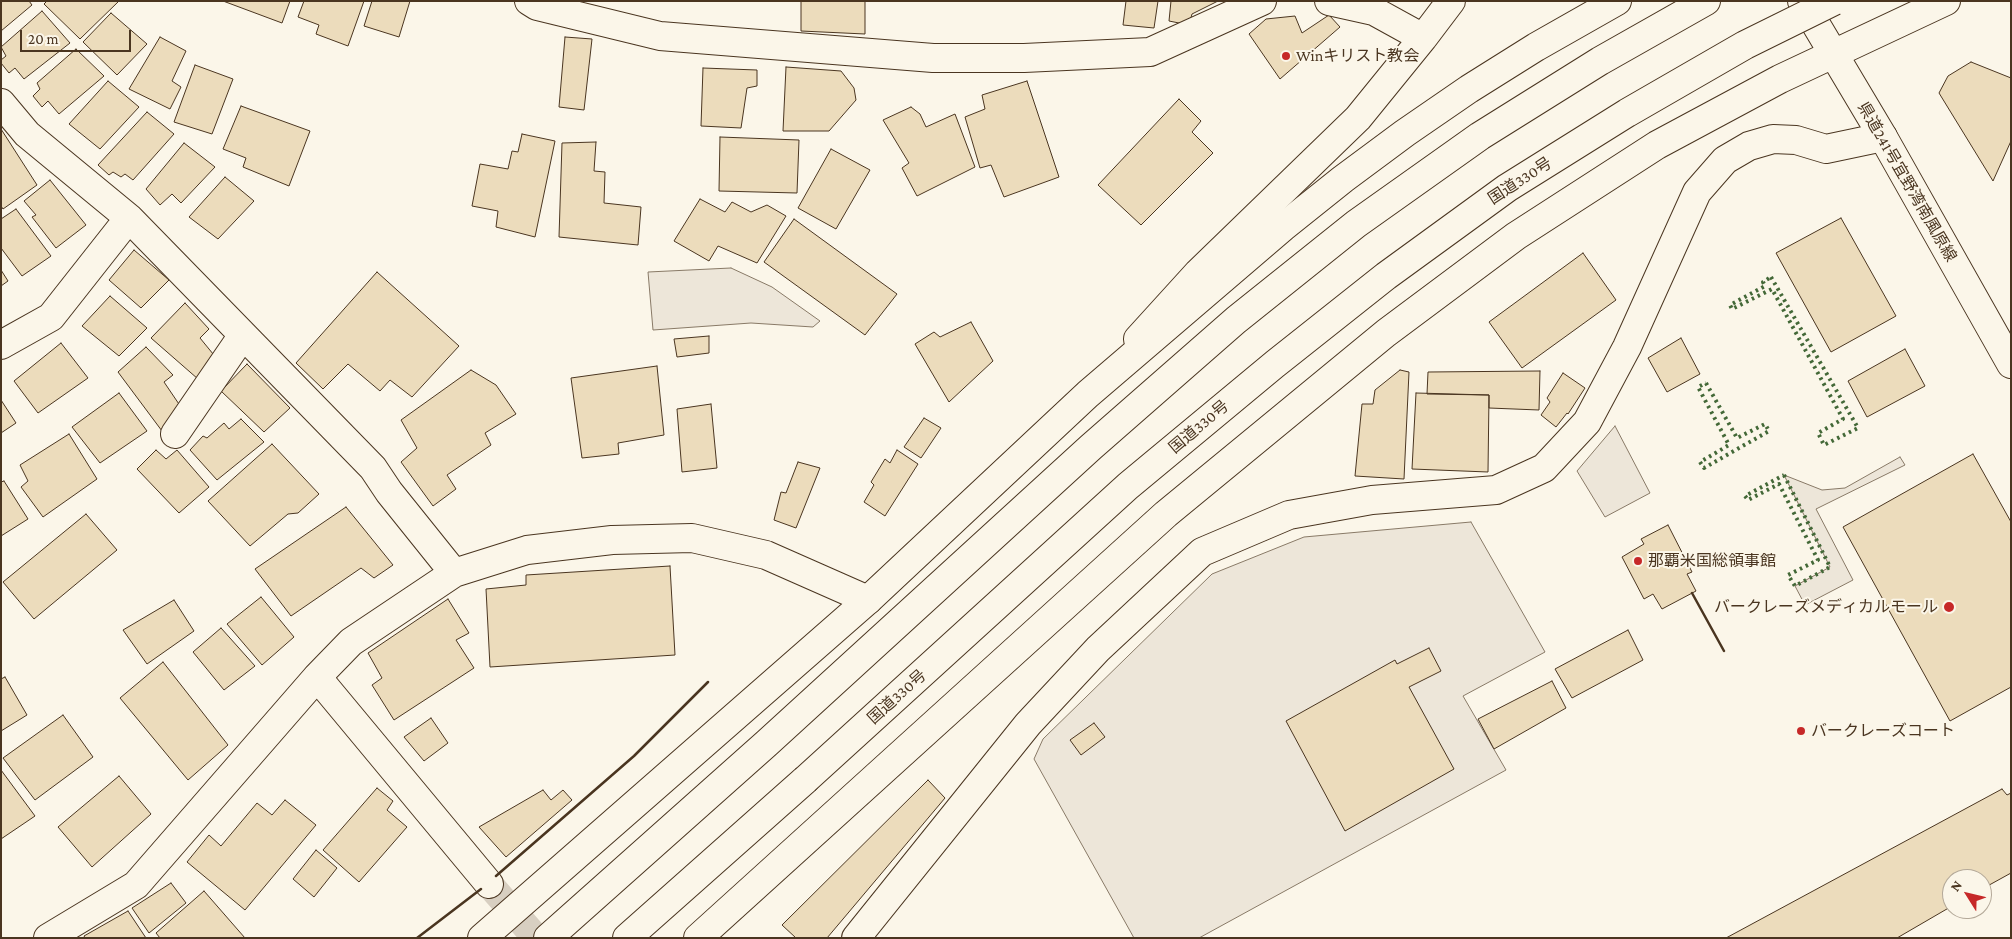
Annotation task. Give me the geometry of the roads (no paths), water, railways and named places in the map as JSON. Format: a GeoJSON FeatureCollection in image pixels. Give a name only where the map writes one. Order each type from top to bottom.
{"type":"FeatureCollection","features":[{"type":"Feature","properties":{"kind":"main road"},"geometry":{"type":"LineString","coordinates":[[529,1],[537,6],[660,36],[934,58],[1024,58],[1150,52],[1262,1]]}},
{"type":"Feature","properties":{"kind":"main road"},"geometry":{"type":"LineString","coordinates":[[1329,1],[1374,11],[1424,38]]}},
{"type":"Feature","properties":{"kind":"main road"},"geometry":{"type":"LineString","coordinates":[[1088,394],[1198,273],[1358,118],[1424,38],[1451,1]]}},
{"type":"Feature","properties":{"kind":"main road"},"geometry":{"type":"LineString","coordinates":[[482,938],[868,600],[1088,394],[1283,227],[1397,139],[1470,89],[1536,47],[1617,1]]}},
{"type":"Feature","properties":{"kind":"main road"},"geometry":{"type":"LineString","coordinates":[[548,938],[767,743],[1158,387],[1236,320],[1356,224],[1480,136],[1600,61],[1706,1]]}},
{"type":"Feature","properties":{"kind":"main road","name":"県道241号宜野湾南風原線"},"geometry":{"type":"LineString","coordinates":[[1802,1],[1883,137],[2011,364]]}},
{"type":"Feature","properties":{"kind":"main road","name":"国道330号"},"geometry":{"type":"LineString","coordinates":[[626,938],[805,780],[1128,486],[1274,364],[1386,276],[1507,188],[1627,113],[1745,45],[1834,1]]}},
{"type":"Feature","properties":{"kind":"main road"},"geometry":{"type":"LineString","coordinates":[[698,938],[1166,514],[1386,333],[1516,236],[1657,145],[1780,79],[1946,1]]}},
{"type":"Feature","properties":{"kind":"main road"},"geometry":{"type":"LineString","coordinates":[[1,103],[27,134],[129,218],[373,468],[389,492],[454,573]]}},
{"type":"Feature","properties":{"kind":"main road"},"geometry":{"type":"LineString","coordinates":[[856,938],[1028,724],[1098,649],[1202,552],[1289,515],[1372,500],[1496,490],[1544,468],[1587,422],[1627,347],[1697,192],[1725,160],[1749,146],[1773,139],[1796,140],[1826,149],[1883,137]]}},
{"type":"Feature","properties":{"kind":"main road"},"geometry":{"type":"LineString","coordinates":[[1,345],[51,317],[129,218]]}},
{"type":"Feature","properties":{"kind":"main road"},"geometry":{"type":"LineString","coordinates":[[175,434],[243,335]]}},
{"type":"Feature","properties":{"kind":"main road"},"geometry":{"type":"LineString","coordinates":[[48,938],[136,885],[318,677],[351,642],[454,573],[527,550],[612,540],[692,538],[766,556],[868,600]]}},
{"type":"Feature","properties":{"kind":"main road"},"geometry":{"type":"LineString","coordinates":[[318,677],[489,884]]}},
{"type":"Feature","properties":{"kind":"tunnel"},"geometry":{"type":"LineString","coordinates":[[489,884],[536,938]]}},
{"type":"Feature","properties":{"kind":"place","name":"Winキリスト教会"},"geometry":{"type":"Point","coordinates":[1286,56]}},
{"type":"Feature","properties":{"kind":"place","name":"那覇米国総領事館"},"geometry":{"type":"Point","coordinates":[1638,561]}},
{"type":"Feature","properties":{"kind":"place","name":"バークレーズメディカルモール"},"geometry":{"type":"Point","coordinates":[1949,607]}},
{"type":"Feature","properties":{"kind":"place","name":"バークレーズコート"},"geometry":{"type":"Point","coordinates":[1801,731]}}]}
